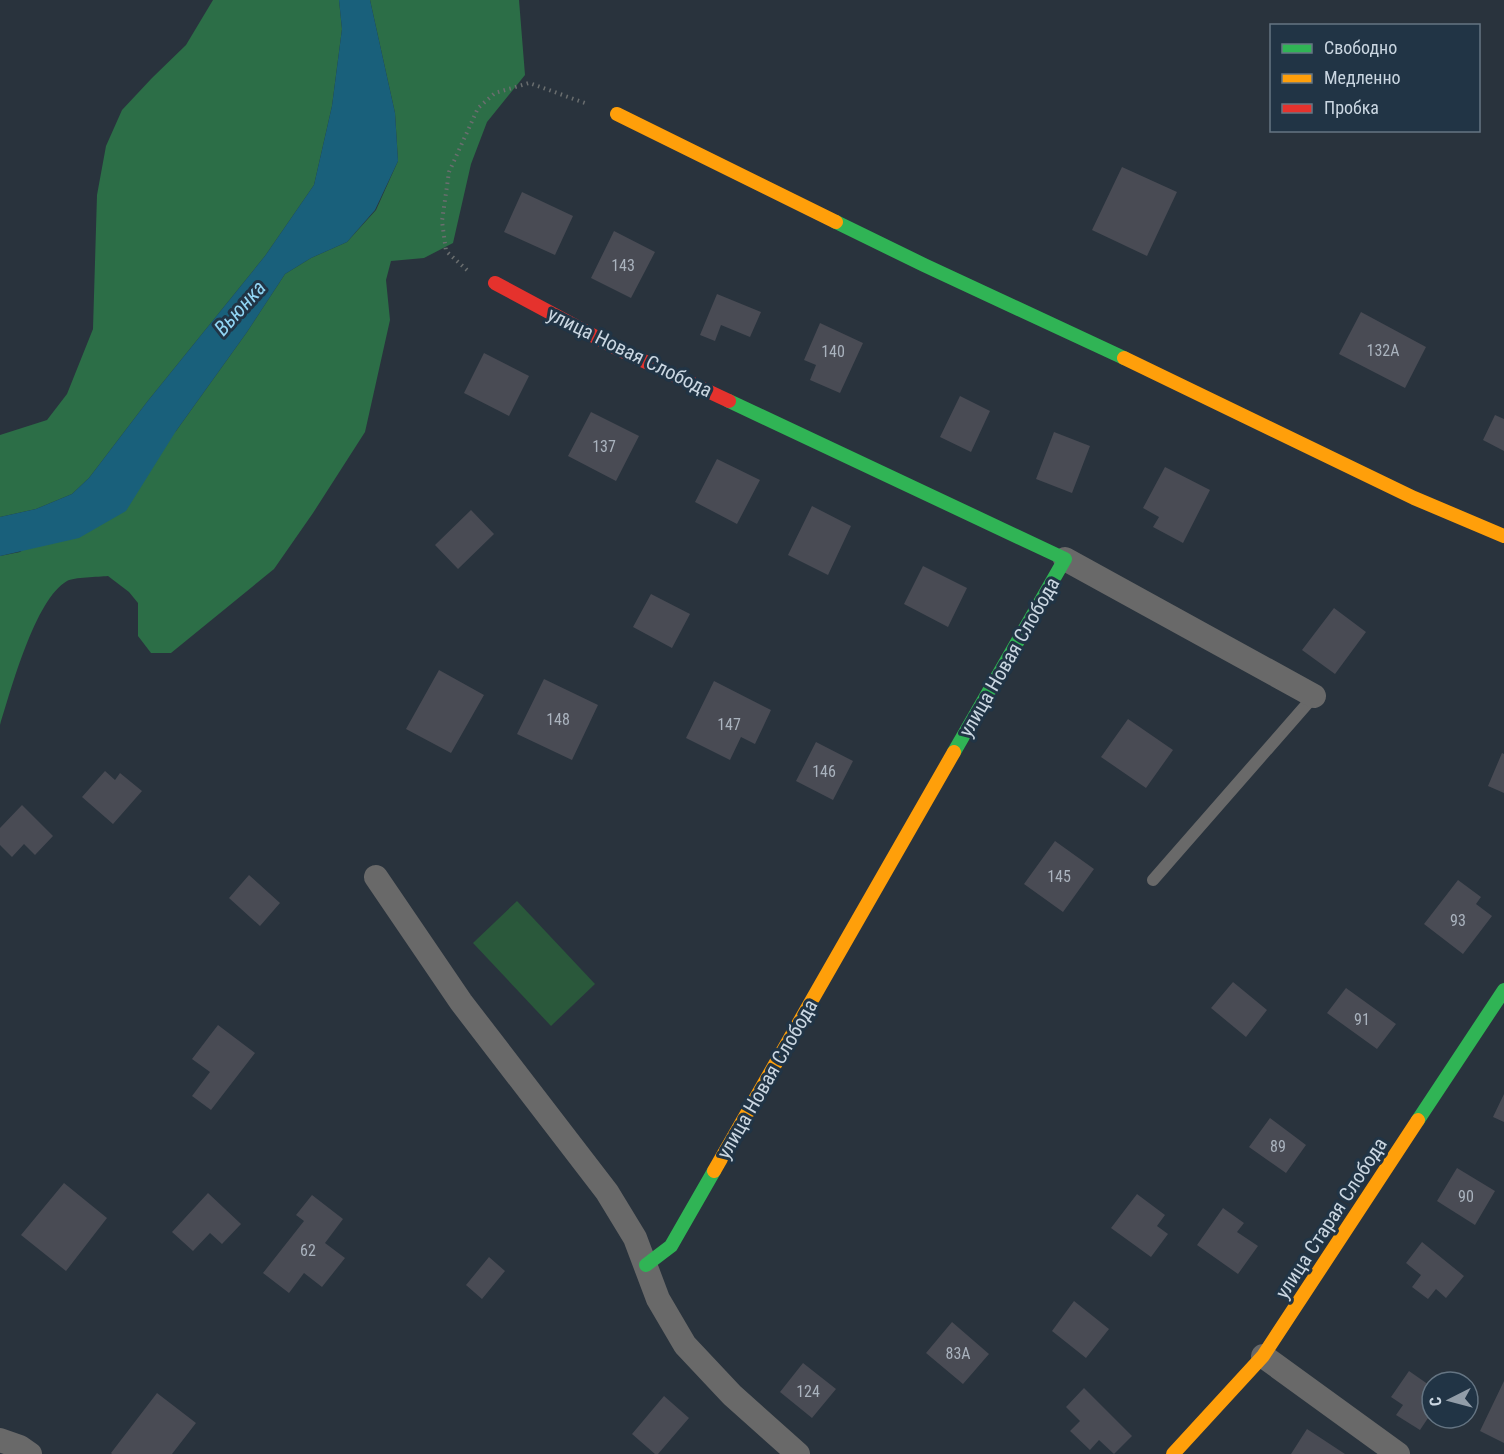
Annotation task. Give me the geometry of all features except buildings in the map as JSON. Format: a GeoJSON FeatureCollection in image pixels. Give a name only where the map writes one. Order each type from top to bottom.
{"type":"FeatureCollection","features":[{"type":"Feature","properties":{"kind":"street"},"geometry":{"type":"LineString","coordinates":[[617,114],[924,265],[1170,379],[1414,498],[1504,536]]}},
{"type":"Feature","properties":{"kind":"street","name":"улица Новая Слобода"},"geometry":{"type":"LineString","coordinates":[[495,283],[618,349],[1065,559],[671,1246],[646,1265]]}},
{"type":"Feature","properties":{"kind":"street"},"geometry":{"type":"LineString","coordinates":[[1065,559],[1314,696]]}},
{"type":"Feature","properties":{"kind":"street"},"geometry":{"type":"LineString","coordinates":[[376,877],[461,1002],[607,1192],[635,1238],[658,1299],[685,1345],[732,1395],[798,1454]]}},
{"type":"Feature","properties":{"kind":"street","name":"улица Старая Слобода"},"geometry":{"type":"LineString","coordinates":[[1173,1454],[1263,1356],[1504,990]]}},
{"type":"Feature","properties":{"kind":"street"},"geometry":{"type":"LineString","coordinates":[[1263,1356],[1398,1454]]}},
{"type":"Feature","properties":{"kind":"street"},"geometry":{"type":"LineString","coordinates":[[0,1440],[30,1454]]}},
{"type":"Feature","properties":{"kind":"lane"},"geometry":{"type":"LineString","coordinates":[[1153,880],[1314,696]]}},
{"type":"Feature","properties":{"kind":"path"},"geometry":{"type":"LineString","coordinates":[[495,283],[464,268],[446,251],[442,221],[449,172],[478,108],[495,93],[529,83],[617,114]]}},
{"type":"Feature","properties":{"kind":"green space"},"geometry":{"type":"Polygon","coordinates":[[[213,0],[339,0],[342,29],[332,106],[314,185],[265,256],[89,478],[72,494],[36,509],[0,517],[0,435],[47,420],[67,394],[93,329],[97,195],[106,146],[122,110],[186,45],[213,0]]]}},
{"type":"Feature","properties":{"kind":"green space"},"geometry":{"type":"Polygon","coordinates":[[[370,0],[519,0],[525,75],[487,122],[471,164],[453,243],[424,258],[391,261],[386,280],[390,320],[365,432],[274,569],[171,653],[151,653],[138,636],[138,603],[129,592],[108,576],[67,581],[55,591],[35,625],[0,725],[0,556],[20,552],[176,431],[247,332],[285,274],[311,258],[347,242],[376,210],[398,161],[395,113],[370,0]]]}},
{"type":"Feature","properties":{"kind":"green space"},"geometry":{"type":"Polygon","coordinates":[[[517,901],[595,984],[551,1026],[473,943],[517,901]]]}},
{"type":"Feature","properties":{"kind":"water","name":"Вьюнка"},"geometry":{"type":"Polygon","coordinates":[[[339,0],[370,0],[395,113],[398,161],[375,210],[347,242],[311,258],[285,274],[247,332],[176,431],[126,511],[79,538],[0,556],[0,517],[36,509],[72,494],[89,478],[265,256],[314,185],[332,106],[342,29],[339,0]]]}},
{"type":"Feature","properties":{"kind":"traffic: fast"},"geometry":{"type":"LineString","coordinates":[[836,222],[1124,358]]}},
{"type":"Feature","properties":{"kind":"traffic: fast"},"geometry":{"type":"LineString","coordinates":[[729,401],[1065,559],[954,752]]}},
{"type":"Feature","properties":{"kind":"traffic: fast"},"geometry":{"type":"LineString","coordinates":[[1418,1120],[1504,990]]}},
{"type":"Feature","properties":{"kind":"traffic: fast"},"geometry":{"type":"LineString","coordinates":[[646,1265],[671,1246],[714,1171]]}},
{"type":"Feature","properties":{"kind":"traffic: slow"},"geometry":{"type":"LineString","coordinates":[[617,114],[836,222]]}},
{"type":"Feature","properties":{"kind":"traffic: slow"},"geometry":{"type":"LineString","coordinates":[[1124,358],[1414,498],[1504,536]]}},
{"type":"Feature","properties":{"kind":"traffic: slow"},"geometry":{"type":"LineString","coordinates":[[714,1171],[954,752]]}},
{"type":"Feature","properties":{"kind":"traffic: slow"},"geometry":{"type":"LineString","coordinates":[[1173,1454],[1263,1356],[1418,1120]]}},
{"type":"Feature","properties":{"kind":"traffic: jam"},"geometry":{"type":"LineString","coordinates":[[495,283],[618,349],[729,401]]}}]}
